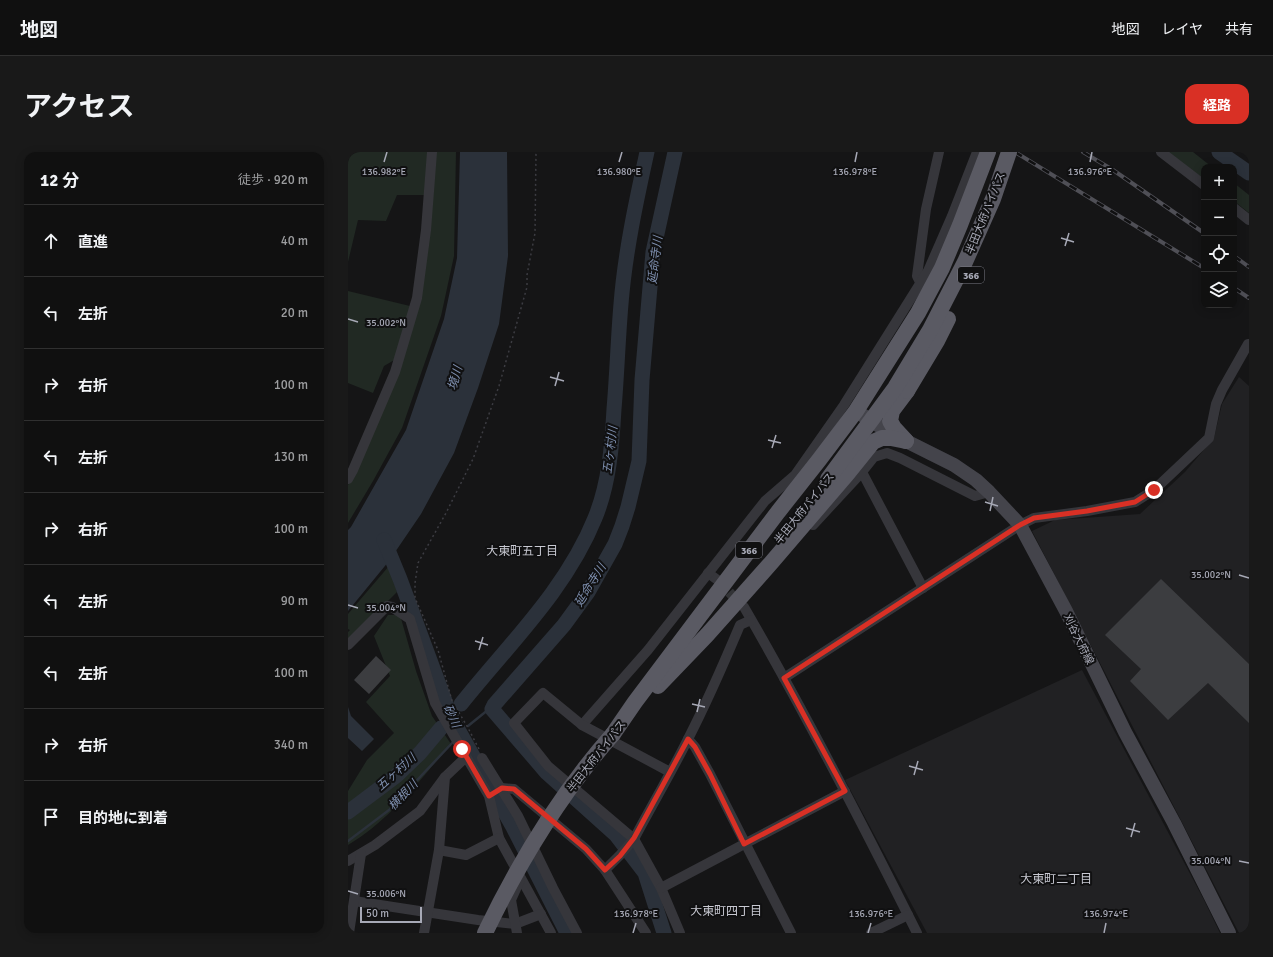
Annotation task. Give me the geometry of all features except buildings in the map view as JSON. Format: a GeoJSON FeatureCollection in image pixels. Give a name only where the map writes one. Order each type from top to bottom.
{"type":"FeatureCollection","features":[{"type":"Feature","properties":{"kind":"highway","name":"366"},"geometry":{"type":"LineString","coordinates":[[613,734],[635,702],[856,411],[918,312],[942,268],[988,152]]}},
{"type":"Feature","properties":{"kind":"highway","name":"半田大府パイパス"},"geometry":{"type":"LineString","coordinates":[[485,933],[502,898],[532,847],[585,767],[719,608],[779,540],[828,479],[896,388],[930,330],[965,262],[993,199],[1009,152]]}},
{"type":"Feature","properties":{"kind":"highway","name":"366"},"geometry":{"type":"LineString","coordinates":[[906,441],[894,428],[890,421],[892,411],[937,341],[973,270],[996,218],[1020,152]]}},
{"type":"Feature","properties":{"kind":"highway","name":"366"},"geometry":{"type":"LineString","coordinates":[[613,734],[707,635],[766,569],[873,442],[882,438],[906,441]]}},
{"type":"Feature","properties":{"kind":"main road","name":"刈谷大府線"},"geometry":{"type":"LineString","coordinates":[[856,411],[892,434],[954,465],[976,480],[1020,525],[1229,933]]}},
{"type":"Feature","properties":{"kind":"street"},"geometry":{"type":"LineString","coordinates":[[348,479],[395,372],[417,298],[426,230],[432,152]]}},
{"type":"Feature","properties":{"kind":"street"},"geometry":{"type":"LineString","coordinates":[[921,284],[917,276],[926,209],[939,152]]}},
{"type":"Feature","properties":{"kind":"street"},"geometry":{"type":"LineString","coordinates":[[582,725],[648,650],[765,501],[795,475],[844,405],[928,272],[977,152]]}},
{"type":"Feature","properties":{"kind":"street"},"geometry":{"type":"LineString","coordinates":[[1161,152],[1201,183]]}},
{"type":"Feature","properties":{"kind":"street"},"geometry":{"type":"LineString","coordinates":[[1237,210],[1249,220]]}},
{"type":"Feature","properties":{"kind":"street"},"geometry":{"type":"LineString","coordinates":[[784,678],[1020,525],[1034,518],[1087,511],[1135,502],[1154,490],[1209,438],[1216,404],[1222,390],[1248,344]]}},
{"type":"Feature","properties":{"kind":"street"},"geometry":{"type":"LineString","coordinates":[[917,933],[845,791],[784,678],[742,606],[767,575],[874,458],[887,453],[900,458],[975,496],[989,492]]}},
{"type":"Feature","properties":{"kind":"street"},"geometry":{"type":"LineString","coordinates":[[862,472],[923,588]]}},
{"type":"Feature","properties":{"kind":"street"},"geometry":{"type":"LineString","coordinates":[[708,573],[718,581]]}},
{"type":"Feature","properties":{"kind":"street"},"geometry":{"type":"LineString","coordinates":[[348,645],[387,606],[392,607],[410,619],[435,703],[490,796],[499,838],[551,933]]}},
{"type":"Feature","properties":{"kind":"street"},"geometry":{"type":"LineString","coordinates":[[605,870],[620,856],[633,839],[688,739],[708,699],[740,625],[751,620]]}},
{"type":"Feature","properties":{"kind":"street"},"geometry":{"type":"LineString","coordinates":[[670,772],[582,725],[543,693],[514,723],[548,766],[633,839],[661,888],[680,933]]}},
{"type":"Feature","properties":{"kind":"street"},"geometry":{"type":"LineString","coordinates":[[688,739],[695,747],[710,774],[744,844],[791,933]]}},
{"type":"Feature","properties":{"kind":"street"},"geometry":{"type":"LineString","coordinates":[[348,861],[361,854],[420,811],[445,777],[466,756]]}},
{"type":"Feature","properties":{"kind":"street"},"geometry":{"type":"LineString","coordinates":[[482,758],[518,816],[577,933]]}},
{"type":"Feature","properties":{"kind":"street"},"geometry":{"type":"LineString","coordinates":[[424,933],[439,850],[445,777]]}},
{"type":"Feature","properties":{"kind":"street"},"geometry":{"type":"LineString","coordinates":[[490,796],[502,788],[514,789],[586,849],[605,870],[646,933]]}},
{"type":"Feature","properties":{"kind":"street"},"geometry":{"type":"LineString","coordinates":[[661,888],[845,791]]}},
{"type":"Feature","properties":{"kind":"street"},"geometry":{"type":"LineString","coordinates":[[439,850],[466,855],[499,838]]}},
{"type":"Feature","properties":{"kind":"street"},"geometry":{"type":"LineString","coordinates":[[349,933],[361,854]]}},
{"type":"Feature","properties":{"kind":"street"},"geometry":{"type":"LineString","coordinates":[[516,929],[511,900],[521,878]]}},
{"type":"Feature","properties":{"kind":"street"},"geometry":{"type":"LineString","coordinates":[[354,901],[428,912],[516,929],[541,914]]}},
{"type":"Feature","properties":{"kind":"street"},"geometry":{"type":"LineString","coordinates":[[872,933],[908,915]]}},
{"type":"Feature","properties":{"kind":"path"},"geometry":{"type":"LineString","coordinates":[[482,758],[476,741],[452,700],[438,650],[415,598],[415,583],[418,563],[473,459],[499,386],[527,287],[535,233],[536,152]]}},
{"type":"Feature","properties":{"kind":"shaded area"},"geometry":{"type":"Polygon","coordinates":[[[350,152],[429,152],[426,195],[397,195],[386,221],[358,220],[348,262],[348,160],[350,152]]]}},
{"type":"Feature","properties":{"kind":"shaded area"},"geometry":{"type":"Polygon","coordinates":[[[434,152],[456,152],[454,256],[441,316],[402,428],[348,523],[348,485],[356,471],[421,298],[434,152]]]}},
{"type":"Feature","properties":{"kind":"shaded area"},"geometry":{"type":"Polygon","coordinates":[[[1167,152],[1193,152],[1208,164],[1201,164],[1201,177],[1167,152]]]}},
{"type":"Feature","properties":{"kind":"shaded area"},"geometry":{"type":"Polygon","coordinates":[[[1237,185],[1249,195],[1249,213],[1237,203],[1237,185]]]}},
{"type":"Feature","properties":{"kind":"shaded area"},"geometry":{"type":"Polygon","coordinates":[[[348,291],[410,306],[396,359],[384,366],[373,393],[348,383],[348,291]]]}},
{"type":"Feature","properties":{"kind":"shaded area"},"geometry":{"type":"Polygon","coordinates":[[[1239,377],[1249,386],[1249,933],[1239,933],[1032,531],[1055,520],[1140,514],[1185,472],[1214,438],[1222,404],[1239,377]]]}},
{"type":"Feature","properties":{"kind":"shaded area"},"geometry":{"type":"Polygon","coordinates":[[[389,566],[397,592],[348,641],[348,632],[350,630],[348,629],[348,614],[389,566]]]}},
{"type":"Feature","properties":{"kind":"shaded area"},"geometry":{"type":"Polygon","coordinates":[[[388,615],[400,615],[416,671],[432,716],[451,744],[416,785],[390,812],[363,835],[348,845],[348,791],[367,760],[394,733],[366,702],[390,676],[374,636],[388,615]]]}},
{"type":"Feature","properties":{"kind":"shaded area"},"geometry":{"type":"Polygon","coordinates":[[[1082,670],[1220,933],[927,933],[845,780],[1082,670]]]}},
{"type":"Feature","properties":{"kind":"water","name":"境川"},"geometry":{"type":"Polygon","coordinates":[[[460,152],[507,152],[508,256],[499,324],[478,388],[454,453],[421,514],[389,561],[348,611],[348,530],[406,430],[444,319],[457,258],[460,152]]]}},
{"type":"Feature","properties":{"kind":"water"},"geometry":{"type":"Polygon","coordinates":[[[348,707],[351,716],[374,739],[362,751],[348,738],[348,707]]]}},
{"type":"Feature","properties":{"kind":"waterway","name":"五ヶ村川"},"geometry":{"type":"LineString","coordinates":[[461,704],[535,616],[552,593],[583,544],[600,505],[607,478],[611,451],[625,266],[647,152]]}},
{"type":"Feature","properties":{"kind":"waterway","name":"延命寺川"},"geometry":{"type":"LineString","coordinates":[[664,933],[645,873],[616,835],[547,773],[492,709],[564,625],[588,592],[615,544],[622,526],[639,461],[642,380],[653,252],[675,152]]}},
{"type":"Feature","properties":{"kind":"waterway"},"geometry":{"type":"LineString","coordinates":[[1219,152],[1249,173]]}},
{"type":"Feature","properties":{"kind":"waterway","name":"砂川"},"geometry":{"type":"LineString","coordinates":[[384,540],[451,717],[513,827],[567,933]]}},
{"type":"Feature","properties":{"kind":"waterway","name":"横根川"},"geometry":{"type":"LineString","coordinates":[[468,726],[494,705]]}},
{"type":"Feature","properties":{"kind":"waterway","name":"五ヶ村川"},"geometry":{"type":"LineString","coordinates":[[348,812],[396,776],[420,753],[441,728]]}},
{"type":"Feature","properties":{"kind":"waterway","name":"横根川"},"geometry":{"type":"LineString","coordinates":[[348,841],[389,810],[453,742]]}},
{"type":"Feature","properties":{"kind":"tunnel"},"geometry":{"type":"LineString","coordinates":[[719,581],[741,605]]}},
{"type":"Feature","properties":{"kind":"railway"},"geometry":{"type":"LineString","coordinates":[[1015,152],[1201,266]]}},
{"type":"Feature","properties":{"kind":"railway"},"geometry":{"type":"LineString","coordinates":[[1083,152],[1113,170],[1201,231]]}},
{"type":"Feature","properties":{"kind":"railway"},"geometry":{"type":"LineString","coordinates":[[1237,258],[1249,267]]}},
{"type":"Feature","properties":{"kind":"railway"},"geometry":{"type":"LineString","coordinates":[[1237,290],[1249,298]]}},
{"type":"Feature","properties":{"kind":"district","name":"大東町五丁目"},"geometry":{"type":"Point","coordinates":[522,551]}},
{"type":"Feature","properties":{"kind":"district","name":"大東町二丁目"},"geometry":{"type":"Point","coordinates":[1056,879]}},
{"type":"Feature","properties":{"kind":"district","name":"大東町四丁目"},"geometry":{"type":"Point","coordinates":[726,911]}},
{"type":"Feature","properties":{"kind":"route"},"geometry":{"type":"LineString","coordinates":[[462,749],[489,796],[502,788],[514,789],[586,849],[605,870],[620,856],[634,838],[688,739],[695,747],[710,774],[744,844],[845,791],[784,678],[1020,525],[1034,518],[1087,511],[1135,502],[1154,490]]}}]}
